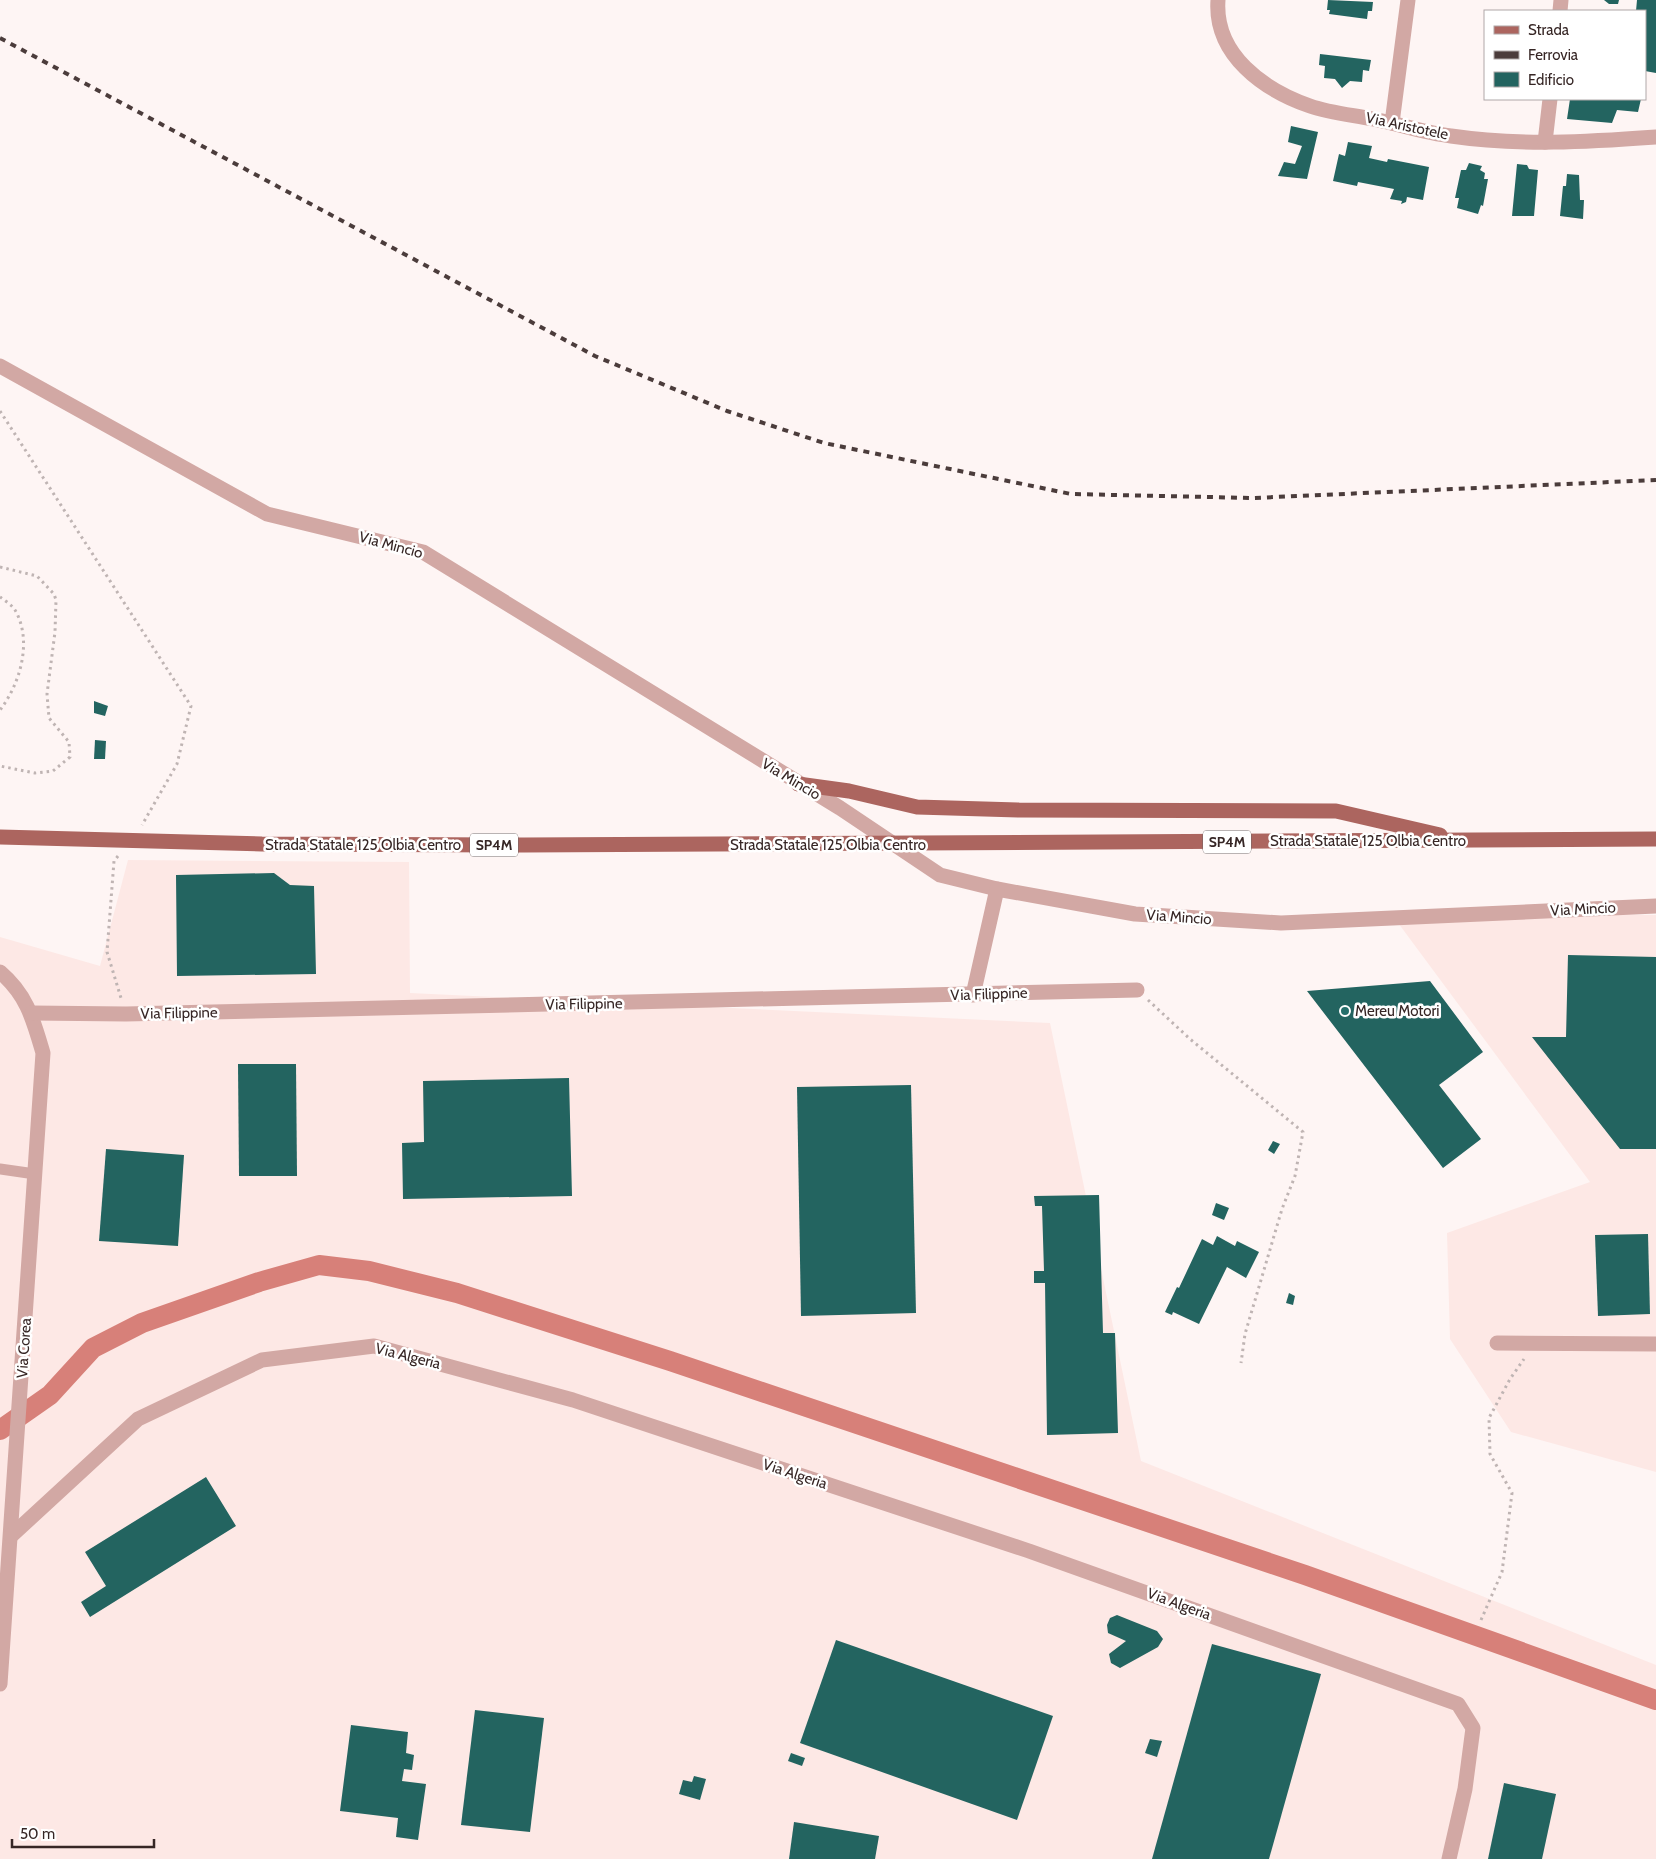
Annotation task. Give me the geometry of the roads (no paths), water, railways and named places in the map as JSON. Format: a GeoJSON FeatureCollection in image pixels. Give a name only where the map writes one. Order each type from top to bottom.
{"type":"FeatureCollection","features":[{"type":"Feature","properties":{"kind":"main road"},"geometry":{"type":"LineString","coordinates":[[798,784],[849,791],[917,807],[1019,810],[1336,811],[1466,840]]}},
{"type":"Feature","properties":{"kind":"main road","name":"Strada Statale 125 Olbia Centro"},"geometry":{"type":"LineString","coordinates":[[0,836],[262,844],[987,844],[1656,839]]}},
{"type":"Feature","properties":{"kind":"street","name":"Via Aristotele"},"geometry":{"type":"LineString","coordinates":[[1218,0],[1217,12],[1227,45],[1247,71],[1276,91],[1311,106],[1451,136],[1545,142],[1656,137]]}},
{"type":"Feature","properties":{"kind":"street"},"geometry":{"type":"LineString","coordinates":[[1392,123],[1408,0]]}},
{"type":"Feature","properties":{"kind":"street"},"geometry":{"type":"LineString","coordinates":[[1545,142],[1550,100]]}},
{"type":"Feature","properties":{"kind":"street","name":"Via Mincio"},"geometry":{"type":"LineString","coordinates":[[0,366],[267,514],[423,552],[798,784],[840,808],[940,874],[996,889],[1135,914],[1281,923],[1656,906]]}},
{"type":"Feature","properties":{"kind":"street"},"geometry":{"type":"LineString","coordinates":[[973,995],[996,889]]}},
{"type":"Feature","properties":{"kind":"street","name":"Via Corea"},"geometry":{"type":"LineString","coordinates":[[0,972],[15,985],[32,1013],[43,1053],[0,1684]]}},
{"type":"Feature","properties":{"kind":"street","name":"Via Filippine"},"geometry":{"type":"LineString","coordinates":[[32,1013],[126,1014],[1137,990]]}},
{"type":"Feature","properties":{"kind":"street"},"geometry":{"type":"LineString","coordinates":[[1497,1344],[1656,1344]]}},
{"type":"Feature","properties":{"kind":"street","name":"Via Algeria"},"geometry":{"type":"LineString","coordinates":[[11,1536],[138,1419],[262,1360],[374,1346],[573,1400],[1020,1548],[1458,1704],[1473,1728],[1465,1789],[1450,1859]]}},
{"type":"Feature","properties":{"kind":"lane"},"geometry":{"type":"LineString","coordinates":[[0,1169],[35,1174]]}},
{"type":"Feature","properties":{"kind":"waterway"},"geometry":{"type":"LineString","coordinates":[[0,1430],[50,1395],[93,1348],[142,1323],[259,1282],[319,1265],[369,1271],[457,1293],[670,1361],[1305,1575],[1656,1700]]}},
{"type":"Feature","properties":{"kind":"railway"},"geometry":{"type":"LineString","coordinates":[[0,38],[595,356],[727,411],[824,443],[1071,494],[1253,498],[1656,480]]}},
{"type":"Feature","properties":{"kind":"place","name":"Mereu Motori"},"geometry":{"type":"Point","coordinates":[1345,1011]}}]}
